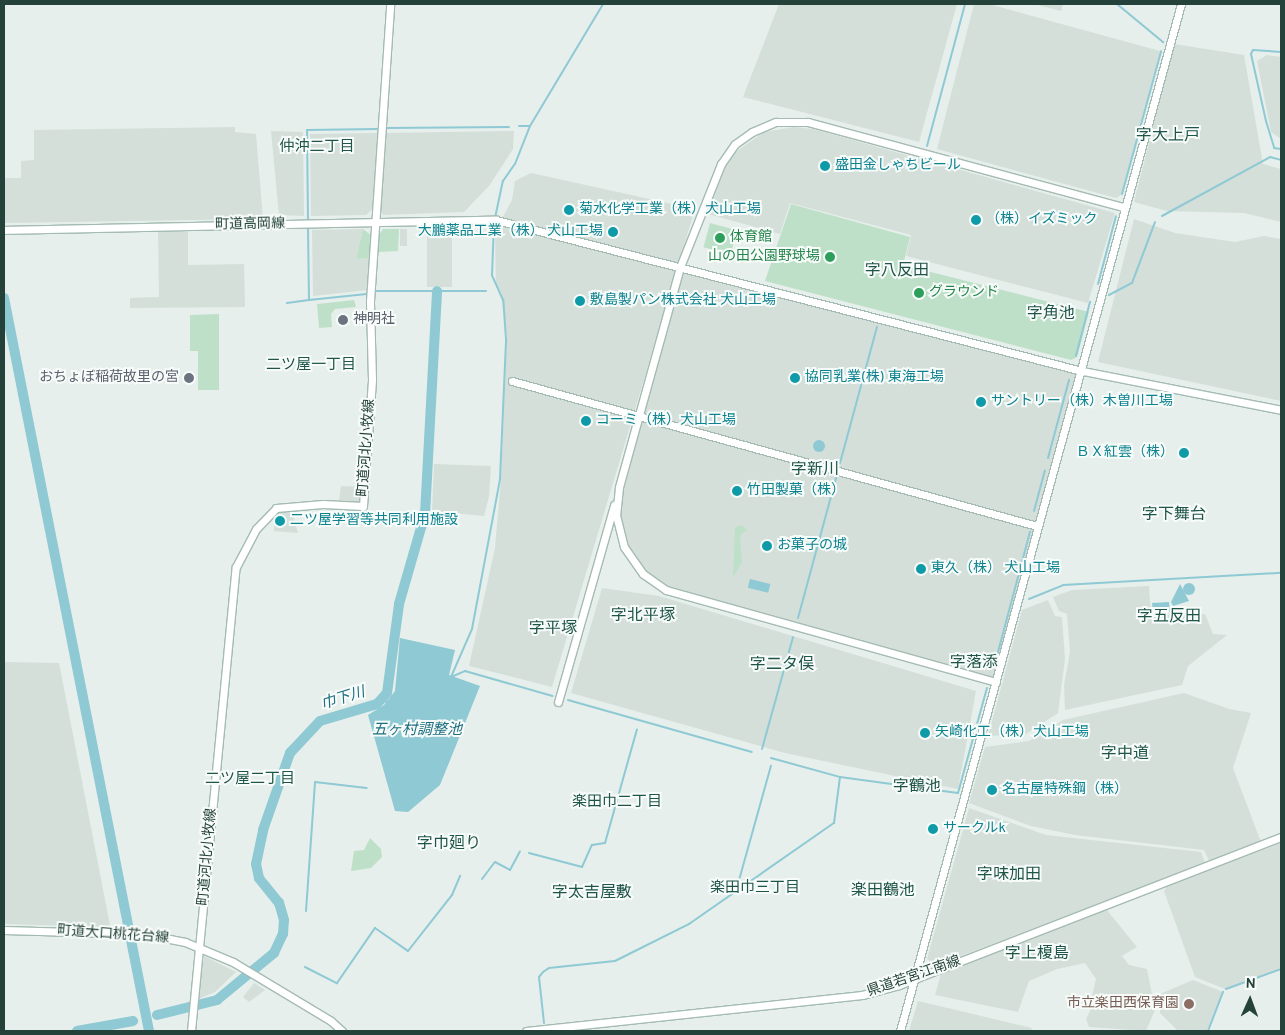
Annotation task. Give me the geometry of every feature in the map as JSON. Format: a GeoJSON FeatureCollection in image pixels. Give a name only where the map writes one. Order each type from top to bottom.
{"type":"FeatureCollection","features":[{"type":"Feature","properties":{"kind":"street","name":"町道河北小牧線"},"geometry":{"type":"LineString","coordinates":[[191,1031],[234,575],[239,560],[260,524],[276,508],[303,505],[362,506],[372,379],[370,301],[390,4]]}},
{"type":"Feature","properties":{"kind":"street"},"geometry":{"type":"LineString","coordinates":[[900,1031],[917,978],[1078,370],[1181,4]]}},
{"type":"Feature","properties":{"kind":"street"},"geometry":{"type":"LineString","coordinates":[[558,702],[680,266],[724,157],[752,132],[782,121],[816,124],[1124,208]]}},
{"type":"Feature","properties":{"kind":"street","name":"町道高岡線"},"geometry":{"type":"LineString","coordinates":[[4,230],[496,220],[1078,370],[1281,410]]}},
{"type":"Feature","properties":{"kind":"street"},"geometry":{"type":"LineString","coordinates":[[512,381],[1037,526]]}},
{"type":"Feature","properties":{"kind":"street"},"geometry":{"type":"LineString","coordinates":[[616,500],[618,530],[627,552],[643,574],[666,590],[996,682]]}},
{"type":"Feature","properties":{"kind":"street","name":"県道若宮江南線"},"geometry":{"type":"LineString","coordinates":[[526,1031],[862,995],[917,978],[1281,837]]}},
{"type":"Feature","properties":{"kind":"street","name":"町道大口桃花台線"},"geometry":{"type":"LineString","coordinates":[[4,930],[135,934],[171,938],[200,946],[244,969],[332,1021],[342,1031]]}},
{"type":"Feature","properties":{"kind":"shaded area"},"geometry":{"type":"Polygon","coordinates":[[[779,4],[957,4],[919,142],[743,97],[779,4]]]}},
{"type":"Feature","properties":{"kind":"shaded area"},"geometry":{"type":"Polygon","coordinates":[[[974,4],[989,4],[1160,51],[1121,195],[1116,198],[937,149],[974,4]]]}},
{"type":"Feature","properties":{"kind":"shaded area"},"geometry":{"type":"Polygon","coordinates":[[[1034,4],[1063,4],[1061,11],[1034,4]]]}},
{"type":"Feature","properties":{"kind":"shaded area"},"geometry":{"type":"Polygon","coordinates":[[[1174,44],[1244,55],[1263,164],[1281,169],[1281,222],[1244,213],[1167,211],[1134,202],[1174,44]]]}},
{"type":"Feature","properties":{"kind":"shaded area"},"geometry":{"type":"Polygon","coordinates":[[[1267,55],[1281,57],[1281,139],[1271,132],[1257,61],[1267,55]]]}},
{"type":"Feature","properties":{"kind":"shaded area"},"geometry":{"type":"Polygon","coordinates":[[[235,127],[235,132],[256,134],[263,219],[4,223],[4,178],[21,178],[21,161],[34,160],[34,130],[235,127]]]}},
{"type":"Feature","properties":{"kind":"shaded area"},"geometry":{"type":"Polygon","coordinates":[[[794,127],[813,129],[1115,213],[1088,303],[906,256],[911,235],[790,203],[780,234],[708,214],[726,164],[737,151],[764,132],[794,127]]]}},
{"type":"Feature","properties":{"kind":"shaded area"},"geometry":{"type":"Polygon","coordinates":[[[271,131],[303,132],[304,216],[279,215],[271,131]]]}},
{"type":"Feature","properties":{"kind":"shaded area"},"geometry":{"type":"Polygon","coordinates":[[[514,131],[513,149],[489,186],[464,212],[383,215],[380,209],[384,133],[514,131]]]}},
{"type":"Feature","properties":{"kind":"shaded area"},"geometry":{"type":"Polygon","coordinates":[[[378,133],[374,208],[366,215],[311,216],[310,134],[378,133]]]}},
{"type":"Feature","properties":{"kind":"shaded area"},"geometry":{"type":"Polygon","coordinates":[[[531,173],[695,209],[552,687],[469,666],[495,548],[501,479],[507,336],[501,292],[496,286],[495,232],[512,200],[515,181],[531,173]]]}},
{"type":"Feature","properties":{"kind":"shaded area"},"geometry":{"type":"Polygon","coordinates":[[[1134,219],[1175,233],[1235,242],[1264,236],[1281,239],[1281,401],[1098,362],[1134,219]]]}},
{"type":"Feature","properties":{"kind":"shaded area"},"geometry":{"type":"Polygon","coordinates":[[[363,229],[356,259],[371,258],[368,290],[313,296],[312,230],[363,229]]]}},
{"type":"Feature","properties":{"kind":"shaded area"},"geometry":{"type":"Polygon","coordinates":[[[400,229],[407,229],[407,246],[400,246],[400,229]]]}},
{"type":"Feature","properties":{"kind":"shaded area"},"geometry":{"type":"Polygon","coordinates":[[[427,229],[452,229],[452,287],[427,287],[427,229]]]}},
{"type":"Feature","properties":{"kind":"shaded area"},"geometry":{"type":"Polygon","coordinates":[[[158,232],[188,232],[188,265],[244,264],[245,307],[130,308],[130,298],[159,297],[158,232]]]}},
{"type":"Feature","properties":{"kind":"shaded area"},"geometry":{"type":"Polygon","coordinates":[[[680,267],[1078,370],[996,682],[661,588],[627,552],[616,500],[680,267]]]}},
{"type":"Feature","properties":{"kind":"shaded area"},"geometry":{"type":"Polygon","coordinates":[[[434,464],[491,466],[489,496],[484,516],[432,511],[434,464]]]}},
{"type":"Feature","properties":{"kind":"shaded area"},"geometry":{"type":"Polygon","coordinates":[[[341,486],[361,487],[360,501],[357,503],[339,502],[341,486]]]}},
{"type":"Feature","properties":{"kind":"shaded area"},"geometry":{"type":"Polygon","coordinates":[[[291,509],[298,533],[274,531],[274,512],[291,509]]]}},
{"type":"Feature","properties":{"kind":"shaded area"},"geometry":{"type":"Polygon","coordinates":[[[1149,586],[1151,614],[1205,614],[1213,634],[1227,635],[1188,666],[1182,685],[1065,710],[1064,685],[1070,652],[1067,614],[1059,611],[1053,597],[1072,590],[1149,586]]]}},
{"type":"Feature","properties":{"kind":"shaded area"},"geometry":{"type":"Polygon","coordinates":[[[602,588],[659,596],[976,691],[958,789],[785,753],[571,693],[602,588]]]}},
{"type":"Feature","properties":{"kind":"shaded area"},"geometry":{"type":"Polygon","coordinates":[[[1048,600],[1055,616],[1062,617],[1065,659],[1058,713],[1026,734],[988,736],[1022,610],[1048,600]]]}},
{"type":"Feature","properties":{"kind":"shaded area"},"geometry":{"type":"Polygon","coordinates":[[[4,662],[59,663],[110,925],[108,927],[4,924],[4,662]]]}},
{"type":"Feature","properties":{"kind":"shaded area"},"geometry":{"type":"Polygon","coordinates":[[[1184,693],[1229,709],[1251,713],[1233,768],[1261,842],[1209,861],[1204,850],[1075,835],[1031,826],[969,803],[985,747],[1029,741],[1063,720],[1184,693]]]}},
{"type":"Feature","properties":{"kind":"shaded area"},"geometry":{"type":"Polygon","coordinates":[[[969,808],[1046,835],[1201,852],[1205,863],[937,965],[927,959],[969,808]]]}},
{"type":"Feature","properties":{"kind":"shaded area"},"geometry":{"type":"Polygon","coordinates":[[[1281,843],[1281,970],[1225,989],[1195,977],[1164,891],[1167,886],[1281,843]]]}},
{"type":"Feature","properties":{"kind":"shaded area"},"geometry":{"type":"Polygon","coordinates":[[[1106,909],[1137,947],[1122,956],[1129,965],[1147,969],[1155,1010],[1146,1031],[1089,1027],[1086,1019],[1095,1001],[1092,996],[1096,979],[1085,963],[1057,969],[1029,981],[1018,1012],[935,995],[941,974],[1106,909]]]}},
{"type":"Feature","properties":{"kind":"shaded area"},"geometry":{"type":"Polygon","coordinates":[[[204,956],[236,972],[215,992],[198,999],[204,956]]]}},
{"type":"Feature","properties":{"kind":"shaded area","name":"市立楽田西保育園"},"geometry":{"type":"Polygon","coordinates":[[[1193,980],[1223,992],[1207,1031],[1178,1031],[1160,1013],[1160,994],[1193,980]]]}},
{"type":"Feature","properties":{"kind":"shaded area"},"geometry":{"type":"Polygon","coordinates":[[[254,983],[265,990],[249,1002],[243,997],[254,983]]]}},
{"type":"Feature","properties":{"kind":"shaded area"},"geometry":{"type":"Polygon","coordinates":[[[918,1001],[1032,1028],[1031,1031],[909,1031],[918,1001]]]}},
{"type":"Feature","properties":{"kind":"green space"},"geometry":{"type":"Polygon","coordinates":[[[791,204],[910,237],[903,265],[1089,312],[1077,357],[1071,360],[765,281],[791,204]]]}},
{"type":"Feature","properties":{"kind":"green space","name":"体育館"},"geometry":{"type":"Polygon","coordinates":[[[710,223],[737,230],[731,254],[704,247],[710,223]]]}},
{"type":"Feature","properties":{"kind":"green space"},"geometry":{"type":"Polygon","coordinates":[[[363,229],[372,236],[371,258],[356,259],[363,229]]]}},
{"type":"Feature","properties":{"kind":"green space"},"geometry":{"type":"Polygon","coordinates":[[[383,229],[399,229],[398,251],[378,252],[379,235],[383,229]]]}},
{"type":"Feature","properties":{"kind":"green space"},"geometry":{"type":"Polygon","coordinates":[[[354,300],[356,307],[335,309],[331,314],[332,327],[319,328],[317,304],[354,300]]]}},
{"type":"Feature","properties":{"kind":"green space"},"geometry":{"type":"Polygon","coordinates":[[[219,314],[219,390],[198,390],[198,351],[190,351],[190,315],[219,314]]]}},
{"type":"Feature","properties":{"kind":"green space"},"geometry":{"type":"Polygon","coordinates":[[[742,525],[747,530],[740,535],[742,562],[733,578],[735,527],[742,525]]]}},
{"type":"Feature","properties":{"kind":"green space"},"geometry":{"type":"Polygon","coordinates":[[[370,838],[381,849],[382,857],[371,868],[351,871],[354,851],[364,850],[370,838]]]}},
{"type":"Feature","properties":{"kind":"water"},"geometry":{"type":"Polygon","coordinates":[[[817,440],[821,440],[825,446],[821,452],[817,452],[813,448],[813,444],[817,440]]]}},
{"type":"Feature","properties":{"kind":"water"},"geometry":{"type":"Polygon","coordinates":[[[750,579],[770,584],[768,593],[748,588],[750,579]]]}},
{"type":"Feature","properties":{"kind":"water"},"geometry":{"type":"Polygon","coordinates":[[[1189,583],[1195,589],[1189,595],[1183,589],[1189,583]]]}},
{"type":"Feature","properties":{"kind":"water"},"geometry":{"type":"Polygon","coordinates":[[[1180,584],[1189,601],[1173,606],[1171,602],[1180,584]]]}},
{"type":"Feature","properties":{"kind":"water"},"geometry":{"type":"Polygon","coordinates":[[[1169,602],[1170,612],[1153,612],[1152,603],[1169,602]]]}},
{"type":"Feature","properties":{"kind":"water","name":"五ヶ村調整池"},"geometry":{"type":"Polygon","coordinates":[[[400,638],[455,650],[449,675],[480,686],[440,785],[408,812],[395,811],[368,715],[384,705],[395,691],[400,638]]]}},
{"type":"Feature","properties":{"kind":"waterway"},"geometry":{"type":"LineString","coordinates":[[495,218],[503,181],[515,164],[530,126],[603,4]]}},
{"type":"Feature","properties":{"kind":"waterway"},"geometry":{"type":"LineString","coordinates":[[927,146],[965,4]]}},
{"type":"Feature","properties":{"kind":"waterway"},"geometry":{"type":"LineString","coordinates":[[1117,4],[1163,42]]}},
{"type":"Feature","properties":{"kind":"waterway"},"geometry":{"type":"LineString","coordinates":[[1281,52],[1253,50],[1251,54],[1274,148],[1281,149]]}},
{"type":"Feature","properties":{"kind":"waterway"},"geometry":{"type":"LineString","coordinates":[[1122,194],[1161,51]]}},
{"type":"Feature","properties":{"kind":"waterway"},"geometry":{"type":"LineString","coordinates":[[519,126],[530,126]]}},
{"type":"Feature","properties":{"kind":"waterway"},"geometry":{"type":"LineString","coordinates":[[385,128],[509,127]]}},
{"type":"Feature","properties":{"kind":"waterway"},"geometry":{"type":"LineString","coordinates":[[308,222],[307,130],[377,129]]}},
{"type":"Feature","properties":{"kind":"waterway"},"geometry":{"type":"LineString","coordinates":[[1162,216],[1270,157],[1281,160]]}},
{"type":"Feature","properties":{"kind":"waterway"},"geometry":{"type":"LineString","coordinates":[[1098,284],[1116,216]]}},
{"type":"Feature","properties":{"kind":"waterway"},"geometry":{"type":"LineString","coordinates":[[1109,295],[1132,283],[1155,222]]}},
{"type":"Feature","properties":{"kind":"waterway"},"geometry":{"type":"LineString","coordinates":[[451,677],[472,629],[500,479],[506,339],[503,300],[492,275],[494,223]]}},
{"type":"Feature","properties":{"kind":"waterway"},"geometry":{"type":"LineString","coordinates":[[287,303],[309,300],[308,227]]}},
{"type":"Feature","properties":{"kind":"waterway"},"geometry":{"type":"LineString","coordinates":[[374,291],[432,291]]}},
{"type":"Feature","properties":{"kind":"waterway","name":"巾下川"},"geometry":{"type":"LineString","coordinates":[[157,1015],[217,1000],[274,953],[283,934],[284,920],[279,903],[259,878],[256,864],[263,830],[290,753],[320,721],[377,704],[387,693],[399,604],[425,514],[437,291]]}},
{"type":"Feature","properties":{"kind":"waterway"},"geometry":{"type":"LineString","coordinates":[[442,291],[486,291]]}},
{"type":"Feature","properties":{"kind":"waterway"},"geometry":{"type":"LineString","coordinates":[[309,300],[367,294]]}},
{"type":"Feature","properties":{"kind":"waterway"},"geometry":{"type":"LineString","coordinates":[[4,298],[149,1031]]}},
{"type":"Feature","properties":{"kind":"waterway"},"geometry":{"type":"LineString","coordinates":[[1076,356],[1090,302]]}},
{"type":"Feature","properties":{"kind":"waterway"},"geometry":{"type":"LineString","coordinates":[[840,463],[877,327]]}},
{"type":"Feature","properties":{"kind":"waterway"},"geometry":{"type":"LineString","coordinates":[[1048,458],[1069,380]]}},
{"type":"Feature","properties":{"kind":"waterway"},"geometry":{"type":"LineString","coordinates":[[1034,511],[1045,470]]}},
{"type":"Feature","properties":{"kind":"waterway"},"geometry":{"type":"LineString","coordinates":[[798,618],[836,478]]}},
{"type":"Feature","properties":{"kind":"waterway"},"geometry":{"type":"LineString","coordinates":[[994,667],[1030,532]]}},
{"type":"Feature","properties":{"kind":"waterway"},"geometry":{"type":"LineString","coordinates":[[1029,599],[1063,585],[1281,573]]}},
{"type":"Feature","properties":{"kind":"waterway"},"geometry":{"type":"LineString","coordinates":[[762,749],[793,637]]}},
{"type":"Feature","properties":{"kind":"waterway"},"geometry":{"type":"LineString","coordinates":[[451,677],[465,671],[552,696]]}},
{"type":"Feature","properties":{"kind":"waterway"},"geometry":{"type":"LineString","coordinates":[[771,758],[840,777],[958,793],[987,688]]}},
{"type":"Feature","properties":{"kind":"waterway"},"geometry":{"type":"LineString","coordinates":[[568,700],[752,752]]}},
{"type":"Feature","properties":{"kind":"waterway","name":"巾下川"},"geometry":{"type":"LineString","coordinates":[[377,704],[388,701]]}},
{"type":"Feature","properties":{"kind":"waterway"},"geometry":{"type":"LineString","coordinates":[[529,853],[582,867],[592,845],[605,843],[637,729]]}},
{"type":"Feature","properties":{"kind":"waterway"},"geometry":{"type":"LineString","coordinates":[[736,891],[771,766]]}},
{"type":"Feature","properties":{"kind":"waterway"},"geometry":{"type":"LineString","coordinates":[[544,1023],[539,977],[543,972],[549,968],[615,961],[689,924],[834,823],[840,777]]}},
{"type":"Feature","properties":{"kind":"waterway"},"geometry":{"type":"LineString","coordinates":[[306,911],[315,782],[367,788]]}},
{"type":"Feature","properties":{"kind":"waterway"},"geometry":{"type":"LineString","coordinates":[[482,879],[495,862],[510,870],[520,851]]}},
{"type":"Feature","properties":{"kind":"waterway"},"geometry":{"type":"LineString","coordinates":[[305,967],[337,983],[375,928],[408,951],[452,895],[460,876]]}},
{"type":"Feature","properties":{"kind":"waterway"},"geometry":{"type":"LineString","coordinates":[[1226,989],[1281,969]]}},
{"type":"Feature","properties":{"kind":"waterway"},"geometry":{"type":"LineString","coordinates":[[1208,1031],[1223,992]]}},
{"type":"Feature","properties":{"kind":"waterway","name":"巾下川"},"geometry":{"type":"LineString","coordinates":[[77,1031],[133,1021]]}},
{"type":"Feature","properties":{"kind":"place","name":"盛田金しゃちビール"},"geometry":{"type":"Point","coordinates":[825,166]}},
{"type":"Feature","properties":{"kind":"place","name":"菊水化学工業（株）犬山工場"},"geometry":{"type":"Point","coordinates":[569,210]}},
{"type":"Feature","properties":{"kind":"place","name":"（株）イズミック"},"geometry":{"type":"Point","coordinates":[976,220]}},
{"type":"Feature","properties":{"kind":"place","name":"大鵬薬品工業（株） 犬山工場"},"geometry":{"type":"Point","coordinates":[613,232]}},
{"type":"Feature","properties":{"kind":"place","name":"体育館"},"geometry":{"type":"Point","coordinates":[720,238]}},
{"type":"Feature","properties":{"kind":"place","name":"山の田公園野球場"},"geometry":{"type":"Point","coordinates":[830,257]}},
{"type":"Feature","properties":{"kind":"place","name":"グラウンド"},"geometry":{"type":"Point","coordinates":[919,293]}},
{"type":"Feature","properties":{"kind":"place","name":"敷島製パン株式会社 犬山工場"},"geometry":{"type":"Point","coordinates":[580,301]}},
{"type":"Feature","properties":{"kind":"place","name":"神明社"},"geometry":{"type":"Point","coordinates":[343,320]}},
{"type":"Feature","properties":{"kind":"place","name":"おちょぼ稲荷故里の宮"},"geometry":{"type":"Point","coordinates":[189,378]}},
{"type":"Feature","properties":{"kind":"place","name":"協同乳業(株) 東海工場"},"geometry":{"type":"Point","coordinates":[795,378]}},
{"type":"Feature","properties":{"kind":"place","name":"サントリー（株）木曽川工場"},"geometry":{"type":"Point","coordinates":[981,402]}},
{"type":"Feature","properties":{"kind":"place","name":"コーミ（株）犬山工場"},"geometry":{"type":"Point","coordinates":[586,421]}},
{"type":"Feature","properties":{"kind":"place","name":"ＢＸ紅雲（株）"},"geometry":{"type":"Point","coordinates":[1184,453]}},
{"type":"Feature","properties":{"kind":"place","name":"竹田製菓（株）"},"geometry":{"type":"Point","coordinates":[737,491]}},
{"type":"Feature","properties":{"kind":"place","name":"二ツ屋学習等共同利用施設"},"geometry":{"type":"Point","coordinates":[280,521]}},
{"type":"Feature","properties":{"kind":"place","name":"お菓子の城"},"geometry":{"type":"Point","coordinates":[767,546]}},
{"type":"Feature","properties":{"kind":"place","name":"東久（株） 犬山工場"},"geometry":{"type":"Point","coordinates":[921,569]}},
{"type":"Feature","properties":{"kind":"place","name":"矢崎化工（株）犬山工場"},"geometry":{"type":"Point","coordinates":[925,733]}},
{"type":"Feature","properties":{"kind":"place","name":"名古屋特殊鋼（株）"},"geometry":{"type":"Point","coordinates":[992,790]}},
{"type":"Feature","properties":{"kind":"place","name":"サークルk"},"geometry":{"type":"Point","coordinates":[933,829]}},
{"type":"Feature","properties":{"kind":"place","name":"市立楽田西保育園"},"geometry":{"type":"Point","coordinates":[1189,1004]}},
{"type":"Feature","properties":{"kind":"district","name":"字大上戸"},"geometry":{"type":"Point","coordinates":[1168,136]}},
{"type":"Feature","properties":{"kind":"district","name":"仲沖二丁目"},"geometry":{"type":"Point","coordinates":[317,148]}},
{"type":"Feature","properties":{"kind":"district","name":"字八反田"},"geometry":{"type":"Point","coordinates":[897,271]}},
{"type":"Feature","properties":{"kind":"district","name":"字角池"},"geometry":{"type":"Point","coordinates":[1051,314]}},
{"type":"Feature","properties":{"kind":"district","name":"二ツ屋一丁目"},"geometry":{"type":"Point","coordinates":[311,366]}},
{"type":"Feature","properties":{"kind":"district","name":"字新川"},"geometry":{"type":"Point","coordinates":[815,470]}},
{"type":"Feature","properties":{"kind":"district","name":"字下舞台"},"geometry":{"type":"Point","coordinates":[1174,515]}},
{"type":"Feature","properties":{"kind":"district","name":"字北平塚"},"geometry":{"type":"Point","coordinates":[643,616]}},
{"type":"Feature","properties":{"kind":"district","name":"字五反田"},"geometry":{"type":"Point","coordinates":[1169,617]}},
{"type":"Feature","properties":{"kind":"district","name":"字平塚"},"geometry":{"type":"Point","coordinates":[553,629]}},
{"type":"Feature","properties":{"kind":"district","name":"字落添"},"geometry":{"type":"Point","coordinates":[974,663]}},
{"type":"Feature","properties":{"kind":"district","name":"字二タ俣"},"geometry":{"type":"Point","coordinates":[782,665]}},
{"type":"Feature","properties":{"kind":"district","name":"字中道"},"geometry":{"type":"Point","coordinates":[1125,754]}},
{"type":"Feature","properties":{"kind":"district","name":"二ツ屋二丁目"},"geometry":{"type":"Point","coordinates":[250,780]}},
{"type":"Feature","properties":{"kind":"district","name":"字鶴池"},"geometry":{"type":"Point","coordinates":[917,787]}},
{"type":"Feature","properties":{"kind":"district","name":"楽田巾二丁目"},"geometry":{"type":"Point","coordinates":[617,803]}},
{"type":"Feature","properties":{"kind":"district","name":"字巾廻り"},"geometry":{"type":"Point","coordinates":[449,844]}},
{"type":"Feature","properties":{"kind":"district","name":"字味加田"},"geometry":{"type":"Point","coordinates":[1009,875]}},
{"type":"Feature","properties":{"kind":"district","name":"楽田巾三丁目"},"geometry":{"type":"Point","coordinates":[755,889]}},
{"type":"Feature","properties":{"kind":"district","name":"楽田鶴池"},"geometry":{"type":"Point","coordinates":[883,891]}},
{"type":"Feature","properties":{"kind":"district","name":"字太吉屋敷"},"geometry":{"type":"Point","coordinates":[592,893]}},
{"type":"Feature","properties":{"kind":"district","name":"字上榎島"},"geometry":{"type":"Point","coordinates":[1037,954]}}]}
